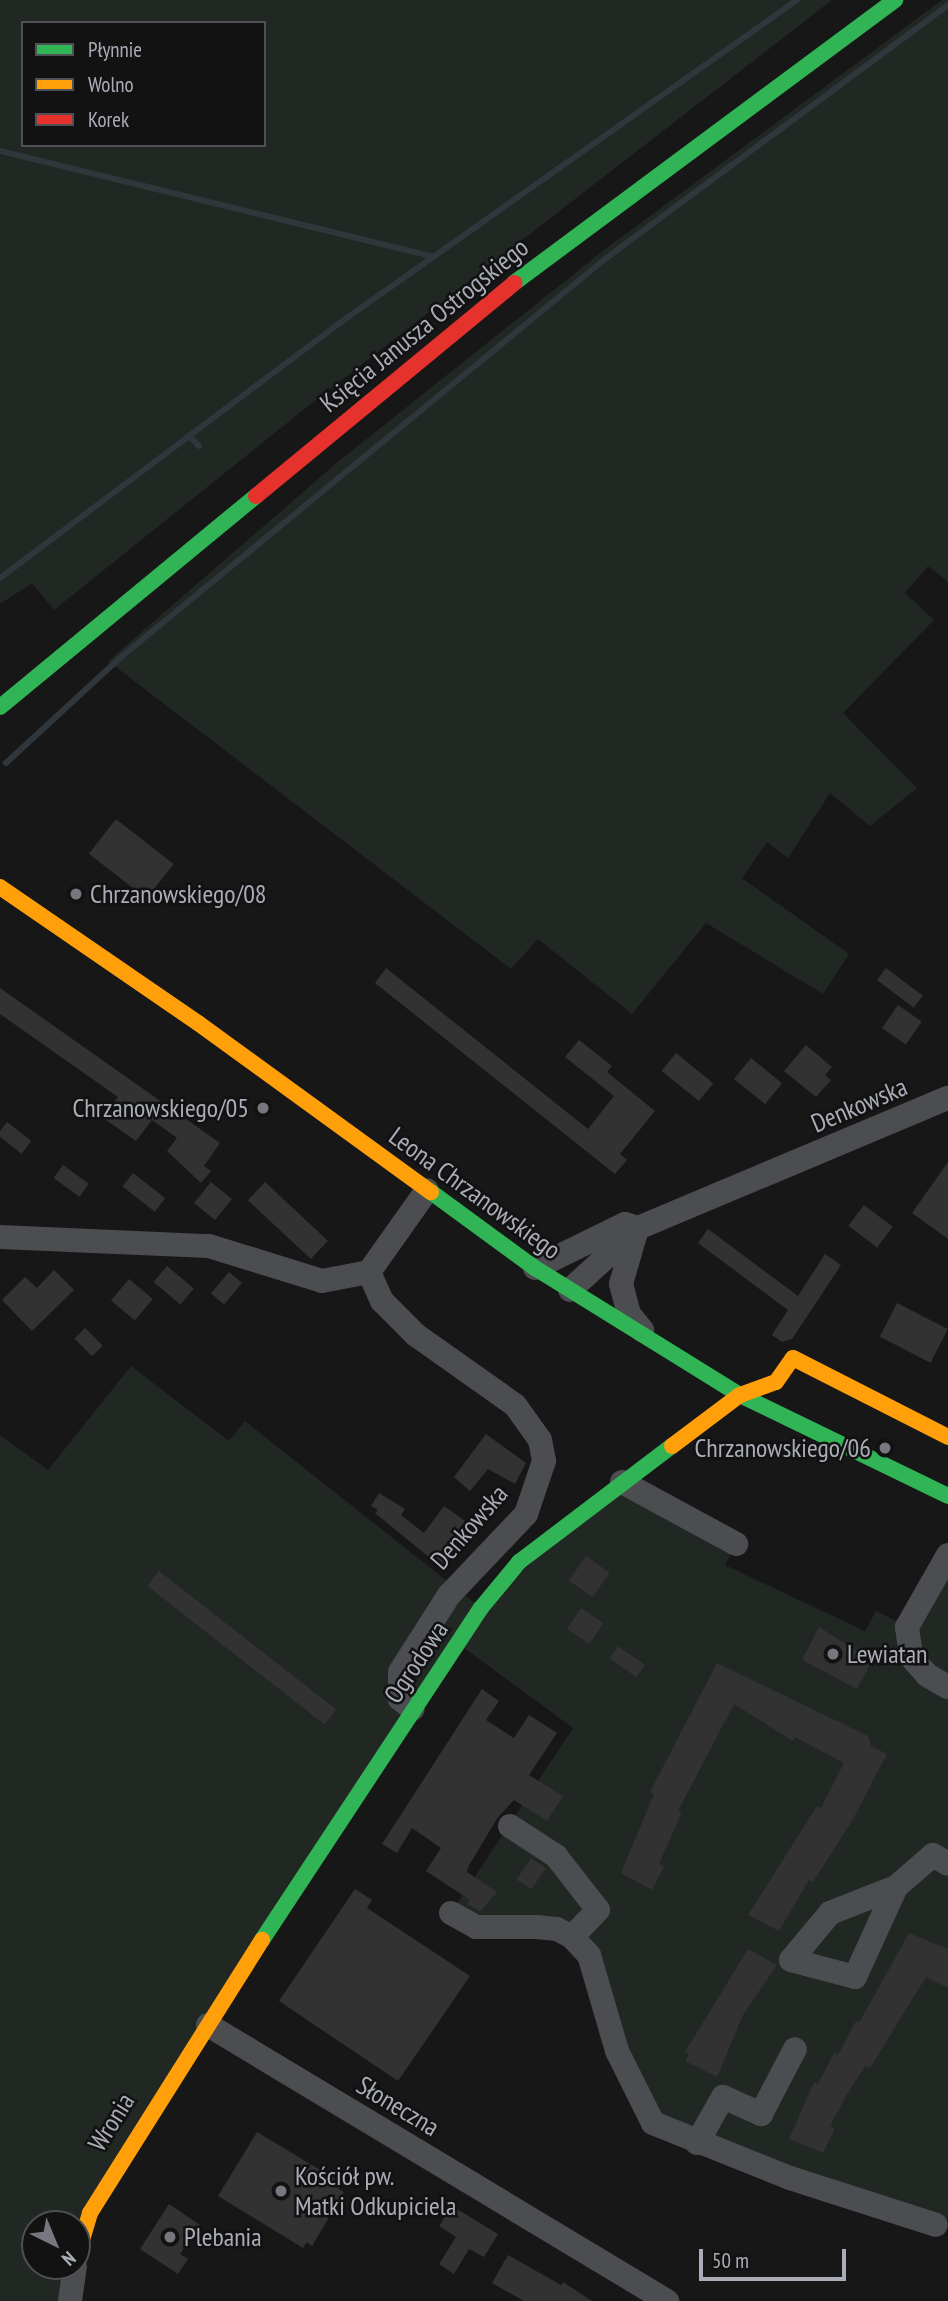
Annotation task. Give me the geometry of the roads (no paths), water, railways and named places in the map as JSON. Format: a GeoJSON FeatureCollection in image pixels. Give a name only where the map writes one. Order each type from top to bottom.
{"type":"FeatureCollection","features":[{"type":"Feature","properties":{"kind":"street","name":"Księcia Janusza Ostrogskiego"},"geometry":{"type":"LineString","coordinates":[[0,708],[539,262],[895,0]]}},
{"type":"Feature","properties":{"kind":"street","name":"Leona Chrzanowskiego"},"geometry":{"type":"LineString","coordinates":[[0,887],[535,1268],[740,1395],[948,1496]]}},
{"type":"Feature","properties":{"kind":"street","name":"Denkowska"},"geometry":{"type":"LineString","coordinates":[[570,1290],[638,1228],[948,1098]]}},
{"type":"Feature","properties":{"kind":"street"},"geometry":{"type":"LineString","coordinates":[[0,1237],[209,1246],[323,1281],[369,1272],[428,1190]]}},
{"type":"Feature","properties":{"kind":"street","name":"Denkowska"},"geometry":{"type":"LineString","coordinates":[[535,1268],[625,1224],[638,1228]]}},
{"type":"Feature","properties":{"kind":"street"},"geometry":{"type":"LineString","coordinates":[[638,1228],[621,1284],[629,1314],[650,1341]]}},
{"type":"Feature","properties":{"kind":"street","name":"Denkowska"},"geometry":{"type":"LineString","coordinates":[[369,1272],[382,1301],[416,1335],[515,1405],[540,1440],[544,1461],[526,1514],[449,1595],[400,1672],[400,1699],[414,1709]]}},
{"type":"Feature","properties":{"kind":"street","name":"Ogrodowa"},"geometry":{"type":"LineString","coordinates":[[208,2025],[481,1608],[519,1562],[740,1395],[776,1382],[793,1357],[948,1437]]}},
{"type":"Feature","properties":{"kind":"street"},"geometry":{"type":"LineString","coordinates":[[622,1482],[736,1544]]}},
{"type":"Feature","properties":{"kind":"street"},"geometry":{"type":"LineString","coordinates":[[948,1555],[907,1627],[911,1657],[927,1675],[948,1687]]}},
{"type":"Feature","properties":{"kind":"street"},"geometry":{"type":"LineString","coordinates":[[510,1826],[556,1856],[598,1910],[572,1937]]}},
{"type":"Feature","properties":{"kind":"street"},"geometry":{"type":"LineString","coordinates":[[896,1887],[933,1854],[948,1864]]}},
{"type":"Feature","properties":{"kind":"street"},"geometry":{"type":"LineString","coordinates":[[451,1913],[476,1927],[557,1929],[572,1937],[589,1955],[617,2051],[645,2110],[660,2127],[697,2143],[936,2225]]}},
{"type":"Feature","properties":{"kind":"street","name":"Wronia"},"geometry":{"type":"LineString","coordinates":[[91,2211],[208,2025]]}},
{"type":"Feature","properties":{"kind":"street","name":"Słoneczna"},"geometry":{"type":"LineString","coordinates":[[208,2025],[667,2301]]}},
{"type":"Feature","properties":{"kind":"street"},"geometry":{"type":"LineString","coordinates":[[697,2143],[723,2097],[761,2114],[795,2049]]}},
{"type":"Feature","properties":{"kind":"street"},"geometry":{"type":"LineString","coordinates":[[70,2301],[73,2280]]}},
{"type":"Feature","properties":{"kind":"waterway"},"geometry":{"type":"LineString","coordinates":[[0,578],[334,327],[797,0]]}},
{"type":"Feature","properties":{"kind":"waterway"},"geometry":{"type":"LineString","coordinates":[[6,763],[121,657],[605,259],[948,5]]}},
{"type":"Feature","properties":{"kind":"waterway"},"geometry":{"type":"LineString","coordinates":[[0,151],[434,257]]}},
{"type":"Feature","properties":{"kind":"waterway"},"geometry":{"type":"LineString","coordinates":[[189,436],[199,446]]}},
{"type":"Feature","properties":{"kind":"place","name":"Chrzanowskiego/08"},"geometry":{"type":"Point","coordinates":[76,894]}},
{"type":"Feature","properties":{"kind":"place","name":"Chrzanowskiego/05"},"geometry":{"type":"Point","coordinates":[263,1108]}},
{"type":"Feature","properties":{"kind":"place","name":"Chrzanowskiego/06"},"geometry":{"type":"Point","coordinates":[885,1448]}},
{"type":"Feature","properties":{"kind":"place","name":"Lewiatan"},"geometry":{"type":"Point","coordinates":[833,1654]}},
{"type":"Feature","properties":{"kind":"place","name":"Kościół pw. Matki Odkupiciela"},"geometry":{"type":"Point","coordinates":[281,2191]}},
{"type":"Feature","properties":{"kind":"place","name":"Plebania"},"geometry":{"type":"Point","coordinates":[170,2237]}}]}
